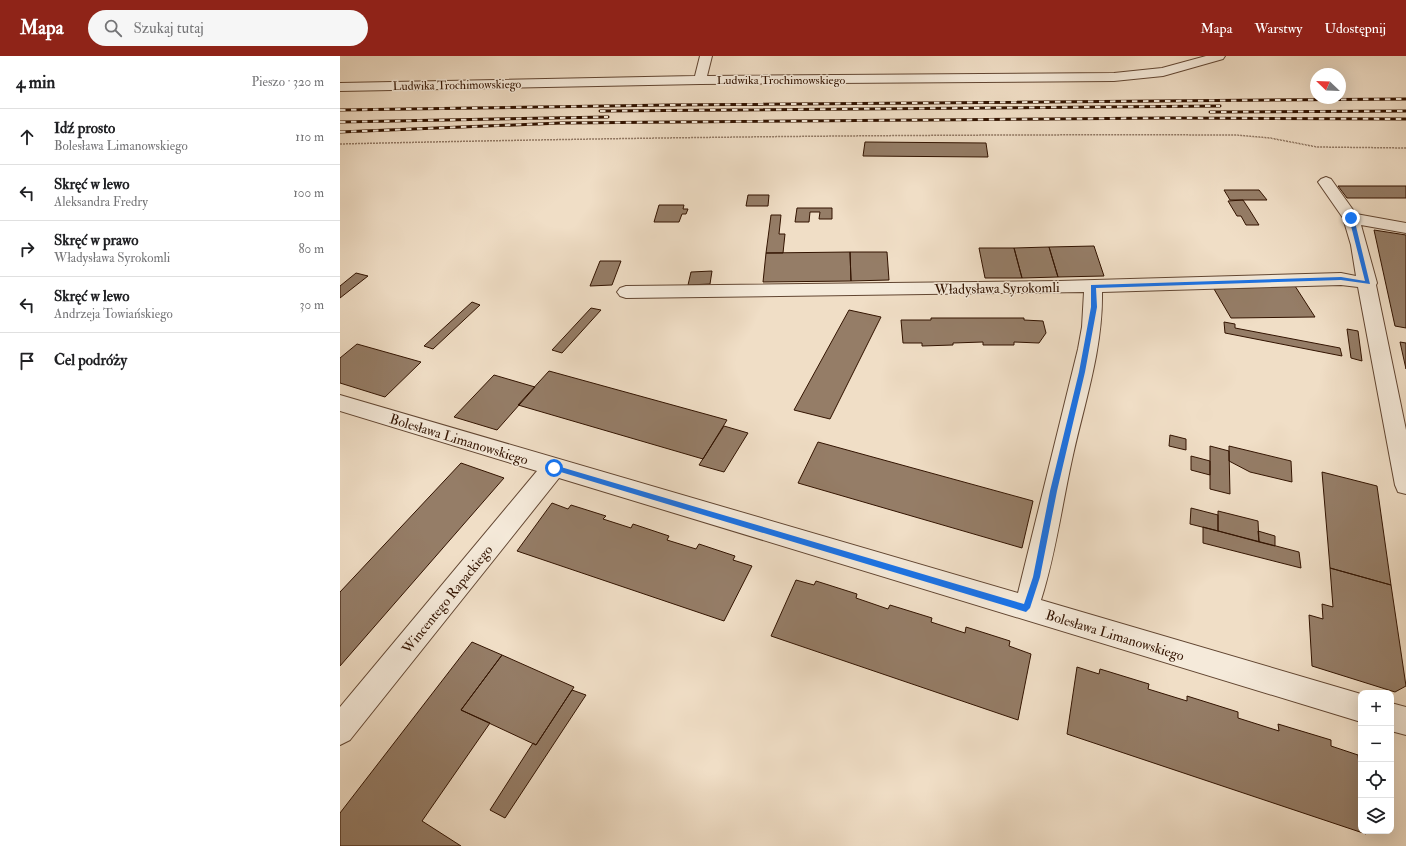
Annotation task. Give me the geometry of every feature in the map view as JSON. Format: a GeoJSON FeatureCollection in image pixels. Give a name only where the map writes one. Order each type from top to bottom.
{"type":"FeatureCollection","features":[{"type":"Feature","properties":{"kind":"street"},"geometry":{"type":"LineString","coordinates":[[700,80],[706,56]]}},
{"type":"Feature","properties":{"kind":"street","name":"Ludwika Trochimowskiego"},"geometry":{"type":"LineString","coordinates":[[340,87],[700,80],[1114,78],[1163,72],[1219,56]]}},
{"type":"Feature","properties":{"kind":"street"},"geometry":{"type":"LineString","coordinates":[[1326,182],[1351,218],[1368,283],[1406,485]]}},
{"type":"Feature","properties":{"kind":"street"},"geometry":{"type":"LineString","coordinates":[[1351,218],[1406,228]]}},
{"type":"Feature","properties":{"kind":"street","name":"Władysława Syrokomli"},"geometry":{"type":"LineString","coordinates":[[626,292],[1093,286],[1341,279],[1368,283]]}},
{"type":"Feature","properties":{"kind":"street"},"geometry":{"type":"LineString","coordinates":[[1026,608],[1037,577],[1055,484],[1082,372],[1094,307],[1093,286]]}},
{"type":"Feature","properties":{"kind":"street","name":"Bolesława Limanowskiego"},"geometry":{"type":"LineString","coordinates":[[343,406],[1358,707]]}},
{"type":"Feature","properties":{"kind":"street","name":"Wincentego Rapackiego"},"geometry":{"type":"LineString","coordinates":[[340,730],[554,468]]}},
{"type":"Feature","properties":{"kind":"street"},"geometry":{"type":"LineString","coordinates":[[1394,718],[1406,721]]}},
{"type":"Feature","properties":{"kind":"path"},"geometry":{"type":"LineString","coordinates":[[340,144],[654,137],[996,134],[1236,135],[1270,138],[1317,147],[1406,148]]}},
{"type":"Feature","properties":{"kind":"building"},"geometry":{"type":"Polygon","coordinates":[[[865,142],[986,143],[988,157],[863,156],[865,142]]]}},
{"type":"Feature","properties":{"kind":"building"},"geometry":{"type":"Polygon","coordinates":[[[1338,186],[1406,186],[1406,198],[1347,198],[1338,186]]]}},
{"type":"Feature","properties":{"kind":"building"},"geometry":{"type":"Polygon","coordinates":[[[1224,190],[1259,190],[1267,200],[1230,200],[1224,190]]]}},
{"type":"Feature","properties":{"kind":"building"},"geometry":{"type":"Polygon","coordinates":[[[748,195],[769,195],[768,206],[746,206],[748,195]]]}},
{"type":"Feature","properties":{"kind":"building"},"geometry":{"type":"Polygon","coordinates":[[[1243,200],[1259,225],[1246,225],[1241,216],[1237,216],[1228,201],[1243,200]]]}},
{"type":"Feature","properties":{"kind":"building"},"geometry":{"type":"Polygon","coordinates":[[[659,205],[684,205],[683,209],[688,209],[686,214],[682,214],[679,222],[654,222],[659,205]]]}},
{"type":"Feature","properties":{"kind":"building"},"geometry":{"type":"Polygon","coordinates":[[[797,208],[832,208],[832,219],[819,219],[820,212],[810,212],[809,222],[795,222],[797,208]]]}},
{"type":"Feature","properties":{"kind":"building"},"geometry":{"type":"Polygon","coordinates":[[[771,215],[781,215],[779,234],[785,234],[783,253],[766,253],[771,215]]]}},
{"type":"Feature","properties":{"kind":"building"},"geometry":{"type":"Polygon","coordinates":[[[1374,230],[1406,235],[1406,328],[1395,326],[1374,230]]]}},
{"type":"Feature","properties":{"kind":"building"},"geometry":{"type":"Polygon","coordinates":[[[1094,246],[1104,276],[1058,277],[1049,247],[1094,246]]]}},
{"type":"Feature","properties":{"kind":"building"},"geometry":{"type":"Polygon","coordinates":[[[1049,247],[1058,277],[1022,278],[1014,248],[1049,247]]]}},
{"type":"Feature","properties":{"kind":"building"},"geometry":{"type":"Polygon","coordinates":[[[979,248],[1014,248],[1022,278],[985,278],[979,248]]]}},
{"type":"Feature","properties":{"kind":"building"},"geometry":{"type":"Polygon","coordinates":[[[850,252],[851,281],[763,282],[766,253],[850,252]]]}},
{"type":"Feature","properties":{"kind":"building"},"geometry":{"type":"Polygon","coordinates":[[[850,252],[887,252],[889,280],[851,281],[850,252]]]}},
{"type":"Feature","properties":{"kind":"building"},"geometry":{"type":"Polygon","coordinates":[[[600,261],[621,261],[612,285],[590,286],[600,261]]]}},
{"type":"Feature","properties":{"kind":"building"},"geometry":{"type":"Polygon","coordinates":[[[712,271],[710,284],[688,285],[691,272],[712,271]]]}},
{"type":"Feature","properties":{"kind":"building"},"geometry":{"type":"Polygon","coordinates":[[[356,273],[368,276],[340,298],[340,286],[356,273]]]}},
{"type":"Feature","properties":{"kind":"building"},"geometry":{"type":"Polygon","coordinates":[[[1295,286],[1315,317],[1231,318],[1214,289],[1295,286]]]}},
{"type":"Feature","properties":{"kind":"building"},"geometry":{"type":"Polygon","coordinates":[[[472,302],[480,305],[433,349],[424,346],[472,302]]]}},
{"type":"Feature","properties":{"kind":"building"},"geometry":{"type":"Polygon","coordinates":[[[591,308],[601,310],[562,353],[552,350],[591,308]]]}},
{"type":"Feature","properties":{"kind":"building"},"geometry":{"type":"Polygon","coordinates":[[[849,310],[881,317],[830,419],[794,410],[849,310]]]}},
{"type":"Feature","properties":{"kind":"building"},"geometry":{"type":"Polygon","coordinates":[[[931,318],[1024,318],[1024,320],[1043,321],[1046,333],[1039,343],[1014,342],[1014,345],[983,345],[983,342],[922,346],[922,343],[903,343],[901,320],[931,320],[931,318]]]}},
{"type":"Feature","properties":{"kind":"building"},"geometry":{"type":"Polygon","coordinates":[[[1224,322],[1235,324],[1235,328],[1340,348],[1342,356],[1225,333],[1224,322]]]}},
{"type":"Feature","properties":{"kind":"building"},"geometry":{"type":"Polygon","coordinates":[[[1347,329],[1358,331],[1362,361],[1351,358],[1347,329]]]}},
{"type":"Feature","properties":{"kind":"building"},"geometry":{"type":"Polygon","coordinates":[[[1400,342],[1406,343],[1406,369],[1400,342]]]}},
{"type":"Feature","properties":{"kind":"building"},"geometry":{"type":"Polygon","coordinates":[[[357,344],[421,362],[385,397],[340,383],[340,358],[357,344]]]}},
{"type":"Feature","properties":{"kind":"building"},"geometry":{"type":"Polygon","coordinates":[[[549,371],[727,420],[703,459],[518,405],[549,371]]]}},
{"type":"Feature","properties":{"kind":"building"},"geometry":{"type":"Polygon","coordinates":[[[494,375],[535,387],[497,430],[454,417],[494,375]]]}},
{"type":"Feature","properties":{"kind":"building"},"geometry":{"type":"Polygon","coordinates":[[[724,426],[748,433],[724,472],[699,465],[724,426]]]}},
{"type":"Feature","properties":{"kind":"building"},"geometry":{"type":"Polygon","coordinates":[[[1170,435],[1186,439],[1186,450],[1169,446],[1170,435]]]}},
{"type":"Feature","properties":{"kind":"building"},"geometry":{"type":"Polygon","coordinates":[[[818,442],[1033,501],[1022,548],[798,483],[818,442]]]}},
{"type":"Feature","properties":{"kind":"building"},"geometry":{"type":"Polygon","coordinates":[[[1210,446],[1229,451],[1230,494],[1210,489],[1210,446]]]}},
{"type":"Feature","properties":{"kind":"building"},"geometry":{"type":"Polygon","coordinates":[[[1229,446],[1291,461],[1292,482],[1250,472],[1229,461],[1229,446]]]}},
{"type":"Feature","properties":{"kind":"building"},"geometry":{"type":"Polygon","coordinates":[[[1191,456],[1210,461],[1210,475],[1191,470],[1191,456]]]}},
{"type":"Feature","properties":{"kind":"building"},"geometry":{"type":"Polygon","coordinates":[[[461,463],[504,478],[340,666],[340,592],[461,463]]]}},
{"type":"Feature","properties":{"kind":"building"},"geometry":{"type":"Polygon","coordinates":[[[1322,472],[1377,486],[1391,585],[1330,568],[1322,472]]]}},
{"type":"Feature","properties":{"kind":"building"},"geometry":{"type":"Polygon","coordinates":[[[552,503],[568,509],[571,505],[606,516],[603,519],[631,528],[633,524],[669,536],[667,540],[696,549],[699,544],[735,556],[733,560],[752,566],[724,621],[517,551],[552,503]]]}},
{"type":"Feature","properties":{"kind":"building"},"geometry":{"type":"Polygon","coordinates":[[[1191,508],[1218,515],[1218,531],[1190,524],[1191,508]]]}},
{"type":"Feature","properties":{"kind":"building"},"geometry":{"type":"Polygon","coordinates":[[[1218,511],[1258,521],[1259,542],[1218,531],[1218,511]]]}},
{"type":"Feature","properties":{"kind":"building"},"geometry":{"type":"Polygon","coordinates":[[[1203,527],[1299,552],[1301,568],[1203,543],[1203,527]]]}},
{"type":"Feature","properties":{"kind":"building"},"geometry":{"type":"Polygon","coordinates":[[[1258,531],[1275,536],[1275,546],[1259,542],[1258,531]]]}},
{"type":"Feature","properties":{"kind":"building"},"geometry":{"type":"Polygon","coordinates":[[[1330,568],[1391,585],[1406,686],[1395,692],[1394,690],[1389,690],[1312,666],[1309,615],[1323,619],[1322,604],[1333,607],[1330,568]]]}},
{"type":"Feature","properties":{"kind":"building"},"geometry":{"type":"Polygon","coordinates":[[[796,580],[814,585],[816,581],[857,594],[856,598],[888,609],[890,605],[932,618],[931,622],[965,633],[966,627],[1010,641],[1009,646],[1031,654],[1018,720],[771,636],[796,580]]]}},
{"type":"Feature","properties":{"kind":"building"},"geometry":{"type":"Polygon","coordinates":[[[472,642],[502,655],[461,710],[490,723],[422,821],[461,846],[340,846],[340,813],[472,642]]]}},
{"type":"Feature","properties":{"kind":"building"},"geometry":{"type":"Polygon","coordinates":[[[502,655],[574,687],[536,745],[461,710],[502,655]]]}},
{"type":"Feature","properties":{"kind":"building"},"geometry":{"type":"Polygon","coordinates":[[[1077,667],[1099,674],[1100,669],[1149,684],[1148,689],[1187,701],[1187,696],[1238,712],[1238,718],[1279,731],[1278,724],[1331,740],[1331,746],[1358,755],[1358,831],[1067,734],[1077,667]]]}},
{"type":"Feature","properties":{"kind":"building"},"geometry":{"type":"Polygon","coordinates":[[[572,690],[586,695],[505,818],[490,810],[533,743],[536,745],[572,690]]]}},
{"type":"Feature","properties":{"kind":"railway"},"geometry":{"type":"LineString","coordinates":[[340,110],[671,105],[1406,99]]}},
{"type":"Feature","properties":{"kind":"railway"},"geometry":{"type":"LineString","coordinates":[[600,111],[1220,106]]}},
{"type":"Feature","properties":{"kind":"railway"},"geometry":{"type":"LineString","coordinates":[[1210,112],[1406,111]]}},
{"type":"Feature","properties":{"kind":"railway"},"geometry":{"type":"LineString","coordinates":[[340,122],[608,117]]}},
{"type":"Feature","properties":{"kind":"railway"},"geometry":{"type":"LineString","coordinates":[[340,132],[561,123],[1169,118],[1406,119]]}},
{"type":"Feature","properties":{"kind":"route"},"geometry":{"type":"LineString","coordinates":[[554,468],[1026,608],[1037,577],[1053,491],[1082,372],[1094,307],[1093,286],[1341,279],[1368,283],[1351,218]]}}]}
